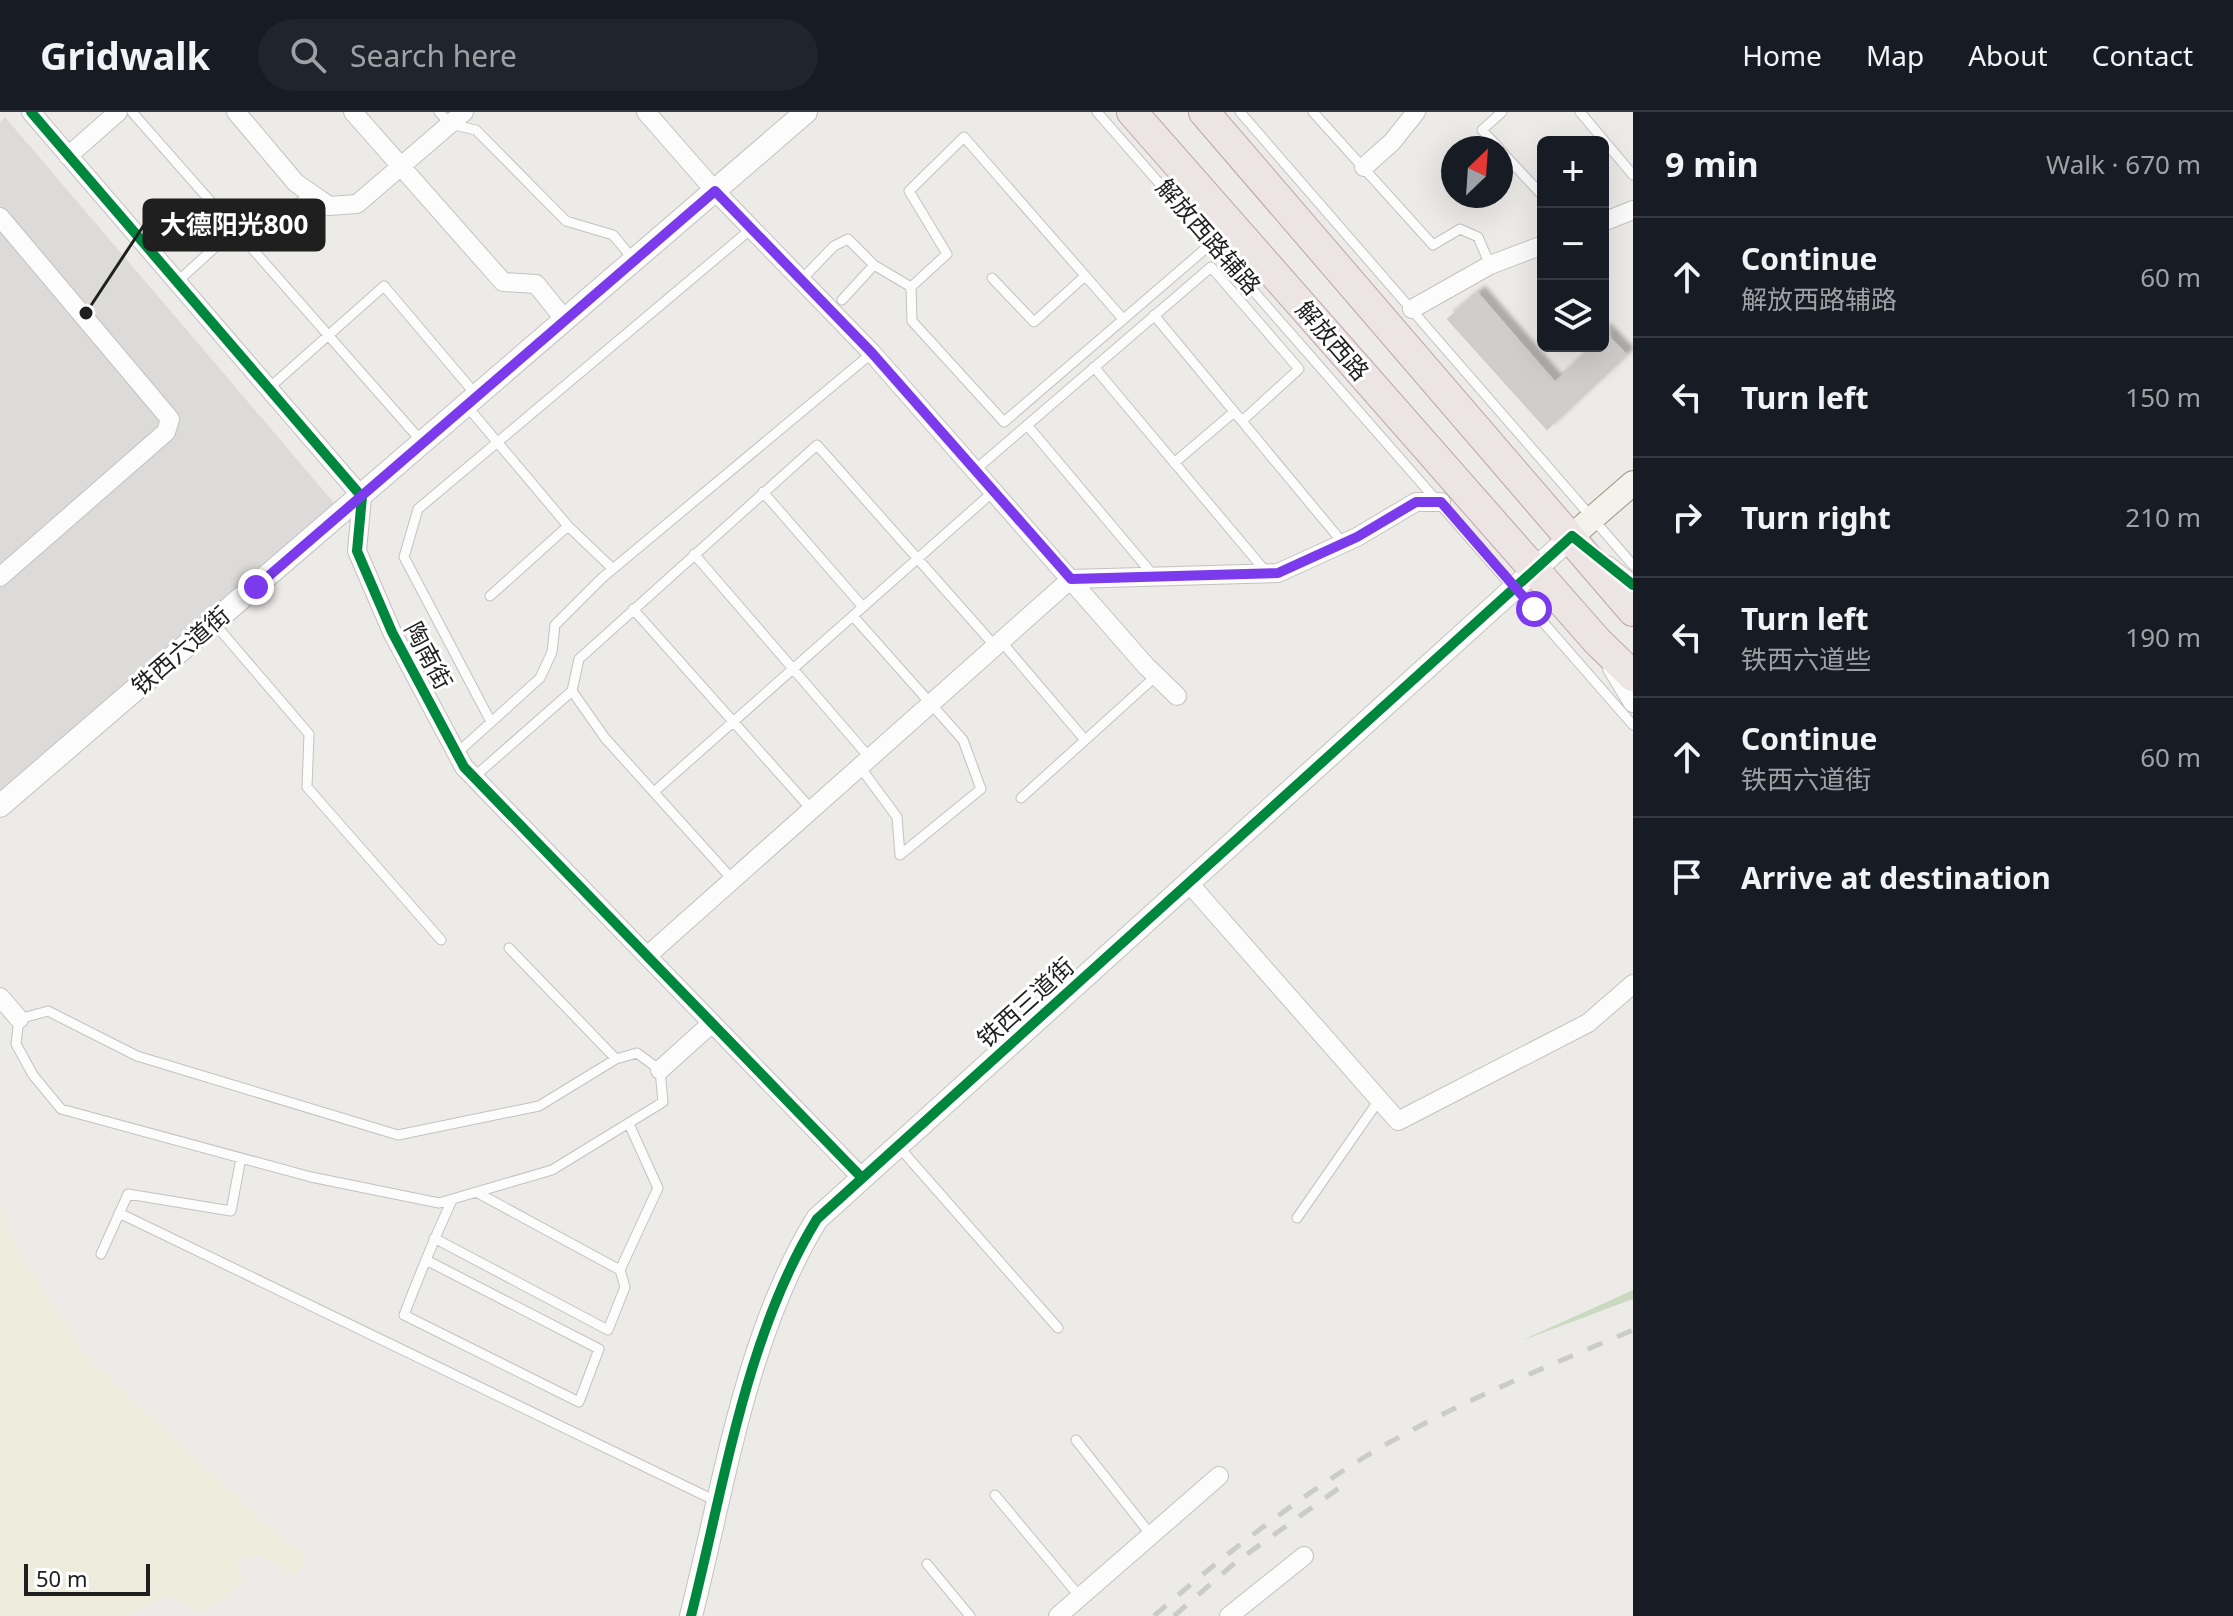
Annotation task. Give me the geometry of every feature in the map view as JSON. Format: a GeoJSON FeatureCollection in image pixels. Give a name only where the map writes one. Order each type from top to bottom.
{"type":"FeatureCollection","features":[{"type":"Feature","properties":{"kind":"highway","name":"解放西路"},"geometry":{"type":"LineString","coordinates":[[1132,112],[1524,578],[1597,641]]}},
{"type":"Feature","properties":{"kind":"highway"},"geometry":{"type":"LineString","coordinates":[[1204,112],[1583,527],[1633,611]]}},
{"type":"Feature","properties":{"kind":"highway"},"geometry":{"type":"LineString","coordinates":[[1597,641],[1633,676]]}},
{"type":"Feature","properties":{"kind":"highway"},"geometry":{"type":"LineString","coordinates":[[1597,641],[1633,686]]}},
{"type":"Feature","properties":{"kind":"main road","name":"铁西三道街"},"geometry":{"type":"LineString","coordinates":[[1583,527],[1633,483]]}},
{"type":"Feature","properties":{"kind":"street"},"geometry":{"type":"LineString","coordinates":[[31,112],[362,497]]}},
{"type":"Feature","properties":{"kind":"street"},"geometry":{"type":"LineString","coordinates":[[68,156],[118,112]]}},
{"type":"Feature","properties":{"kind":"street"},"geometry":{"type":"LineString","coordinates":[[236,112],[296,183],[329,206],[357,204],[401,167],[451,116]]}},
{"type":"Feature","properties":{"kind":"street"},"geometry":{"type":"LineString","coordinates":[[353,112],[503,282],[536,284],[565,320]]}},
{"type":"Feature","properties":{"kind":"street"},"geometry":{"type":"LineString","coordinates":[[646,112],[715,191],[872,353],[1156,676],[1177,696]]}},
{"type":"Feature","properties":{"kind":"street","name":"铁西六道街"},"geometry":{"type":"LineString","coordinates":[[0,806],[806,112]]}},
{"type":"Feature","properties":{"kind":"street"},"geometry":{"type":"LineString","coordinates":[[1364,167],[1392,142],[1416,112]]}},
{"type":"Feature","properties":{"kind":"street"},"geometry":{"type":"LineString","coordinates":[[1609,220],[1633,210]]}},
{"type":"Feature","properties":{"kind":"street"},"geometry":{"type":"LineString","coordinates":[[0,217],[170,419],[166,432],[0,577]]}},
{"type":"Feature","properties":{"kind":"street"},"geometry":{"type":"LineString","coordinates":[[1412,309],[1490,265],[1537,247]]}},
{"type":"Feature","properties":{"kind":"street","name":"陶南街"},"geometry":{"type":"LineString","coordinates":[[362,497],[357,551],[392,632],[457,753],[474,777],[862,1178]]}},
{"type":"Feature","properties":{"kind":"street"},"geometry":{"type":"LineString","coordinates":[[647,956],[1071,579],[1278,573],[1343,543],[1416,502],[1441,502]]}},
{"type":"Feature","properties":{"kind":"street"},"geometry":{"type":"LineString","coordinates":[[1583,527],[1633,585]]}},
{"type":"Feature","properties":{"kind":"street","name":"铁西三道街"},"geometry":{"type":"LineString","coordinates":[[691,1616],[752,1372],[790,1263],[817,1219],[1583,527]]}},
{"type":"Feature","properties":{"kind":"street"},"geometry":{"type":"LineString","coordinates":[[1597,641],[1633,703]]}},
{"type":"Feature","properties":{"kind":"street"},"geometry":{"type":"LineString","coordinates":[[1188,882],[1398,1121],[1588,1023],[1633,984]]}},
{"type":"Feature","properties":{"kind":"street"},"geometry":{"type":"LineString","coordinates":[[0,997],[19,1019]]}},
{"type":"Feature","properties":{"kind":"street"},"geometry":{"type":"LineString","coordinates":[[660,1070],[712,1023]]}},
{"type":"Feature","properties":{"kind":"street"},"geometry":{"type":"LineString","coordinates":[[1058,1616],[1219,1476]]}},
{"type":"Feature","properties":{"kind":"street"},"geometry":{"type":"LineString","coordinates":[[1229,1616],[1304,1556]]}},
{"type":"Feature","properties":{"kind":"lane"},"geometry":{"type":"LineString","coordinates":[[132,112],[423,443]]}},
{"type":"Feature","properties":{"kind":"lane","name":"解放西路辅路"},"geometry":{"type":"LineString","coordinates":[[1097,112],[1441,502],[1524,578],[1633,725]]}},
{"type":"Feature","properties":{"kind":"lane"},"geometry":{"type":"LineString","coordinates":[[1240,112],[1412,309],[1583,527],[1633,565]]}},
{"type":"Feature","properties":{"kind":"lane"},"geometry":{"type":"LineString","coordinates":[[1313,112],[1433,245],[1460,229],[1478,237],[1490,265]]}},
{"type":"Feature","properties":{"kind":"lane"},"geometry":{"type":"LineString","coordinates":[[1488,136],[1482,130],[1502,112]]}},
{"type":"Feature","properties":{"kind":"lane"},"geometry":{"type":"LineString","coordinates":[[1580,112],[1633,175]]}},
{"type":"Feature","properties":{"kind":"lane"},"geometry":{"type":"LineString","coordinates":[[451,116],[476,130],[566,221],[613,235],[634,261]]}},
{"type":"Feature","properties":{"kind":"lane"},"geometry":{"type":"LineString","coordinates":[[1123,319],[964,137],[909,191],[947,254],[911,287],[912,321],[1004,422],[1212,243]]}},
{"type":"Feature","properties":{"kind":"lane"},"geometry":{"type":"LineString","coordinates":[[1513,163],[1537,189]]}},
{"type":"Feature","properties":{"kind":"lane"},"geometry":{"type":"LineString","coordinates":[[251,247],[310,193]]}},
{"type":"Feature","properties":{"kind":"lane"},"geometry":{"type":"LineString","coordinates":[[177,282],[235,229]]}},
{"type":"Feature","properties":{"kind":"lane"},"geometry":{"type":"LineString","coordinates":[[491,722],[404,557],[418,509],[751,229]]}},
{"type":"Feature","properties":{"kind":"lane"},"geometry":{"type":"LineString","coordinates":[[801,280],[834,246],[848,239],[874,265],[911,287]]}},
{"type":"Feature","properties":{"kind":"lane"},"geometry":{"type":"LineString","coordinates":[[842,300],[874,265]]}},
{"type":"Feature","properties":{"kind":"lane"},"geometry":{"type":"LineString","coordinates":[[975,470],[1211,267],[1299,369],[1242,421]]}},
{"type":"Feature","properties":{"kind":"lane"},"geometry":{"type":"LineString","coordinates":[[992,278],[1034,322],[1085,276]]}},
{"type":"Feature","properties":{"kind":"lane"},"geometry":{"type":"LineString","coordinates":[[269,388],[384,286],[472,401],[496,443],[568,526],[613,569]]}},
{"type":"Feature","properties":{"kind":"lane"},"geometry":{"type":"LineString","coordinates":[[1154,315],[1343,543]]}},
{"type":"Feature","properties":{"kind":"lane"},"geometry":{"type":"LineString","coordinates":[[457,753],[540,678],[552,652],[555,625],[613,569],[872,353]]}},
{"type":"Feature","properties":{"kind":"lane"},"geometry":{"type":"LineString","coordinates":[[1094,367],[1267,573]]}},
{"type":"Feature","properties":{"kind":"lane"},"geometry":{"type":"LineString","coordinates":[[1174,463],[1234,412]]}},
{"type":"Feature","properties":{"kind":"lane"},"geometry":{"type":"LineString","coordinates":[[1027,425],[1154,576]]}},
{"type":"Feature","properties":{"kind":"lane"},"geometry":{"type":"LineString","coordinates":[[474,777],[572,691],[579,659],[817,445],[1085,740]]}},
{"type":"Feature","properties":{"kind":"lane"},"geometry":{"type":"LineString","coordinates":[[655,791],[994,491]]}},
{"type":"Feature","properties":{"kind":"lane"},"geometry":{"type":"LineString","coordinates":[[763,492],[863,607]]}},
{"type":"Feature","properties":{"kind":"lane"},"geometry":{"type":"LineString","coordinates":[[490,596],[568,526]]}},
{"type":"Feature","properties":{"kind":"lane"},"geometry":{"type":"LineString","coordinates":[[694,554],[792,670],[864,762],[897,817],[900,855],[981,789],[963,740],[853,616]]}},
{"type":"Feature","properties":{"kind":"lane"},"geometry":{"type":"LineString","coordinates":[[633,609],[811,809]]}},
{"type":"Feature","properties":{"kind":"lane"},"geometry":{"type":"LineString","coordinates":[[214,623],[309,734],[307,787],[441,940]]}},
{"type":"Feature","properties":{"kind":"lane"},"geometry":{"type":"LineString","coordinates":[[1021,798],[1156,676]]}},
{"type":"Feature","properties":{"kind":"lane"},"geometry":{"type":"LineString","coordinates":[[572,691],[605,738],[732,879]]}},
{"type":"Feature","properties":{"kind":"lane"},"geometry":{"type":"LineString","coordinates":[[509,948],[616,1059]]}},
{"type":"Feature","properties":{"kind":"lane"},"geometry":{"type":"LineString","coordinates":[[48,1011],[137,1056],[398,1135],[539,1106],[616,1059],[637,1053],[660,1070],[663,1102],[552,1170],[439,1203],[241,1158],[61,1109],[33,1075],[16,1044],[19,1019],[48,1011]]}},
{"type":"Feature","properties":{"kind":"lane"},"geometry":{"type":"LineString","coordinates":[[1297,1218],[1379,1100]]}},
{"type":"Feature","properties":{"kind":"lane"},"geometry":{"type":"LineString","coordinates":[[452,1200],[404,1315],[579,1402],[625,1287],[620,1270],[658,1188],[629,1124]]}},
{"type":"Feature","properties":{"kind":"lane"},"geometry":{"type":"LineString","coordinates":[[898,1146],[1058,1328]]}},
{"type":"Feature","properties":{"kind":"lane"},"geometry":{"type":"LineString","coordinates":[[101,1254],[128,1194],[231,1211],[241,1158]]}},
{"type":"Feature","properties":{"kind":"lane"},"geometry":{"type":"LineString","coordinates":[[476,1192],[620,1270]]}},
{"type":"Feature","properties":{"kind":"lane"},"geometry":{"type":"LineString","coordinates":[[119,1213],[719,1503]]}},
{"type":"Feature","properties":{"kind":"lane"},"geometry":{"type":"LineString","coordinates":[[434,1238],[608,1330]]}},
{"type":"Feature","properties":{"kind":"lane"},"geometry":{"type":"LineString","coordinates":[[426,1260],[599,1349]]}},
{"type":"Feature","properties":{"kind":"lane"},"geometry":{"type":"LineString","coordinates":[[1076,1440],[1151,1535]]}},
{"type":"Feature","properties":{"kind":"lane"},"geometry":{"type":"LineString","coordinates":[[995,1495],[1080,1597]]}},
{"type":"Feature","properties":{"kind":"lane"},"geometry":{"type":"LineString","coordinates":[[927,1564],[970,1616]]}},
{"type":"Feature","properties":{"kind":"shaded area"},"geometry":{"type":"Polygon","coordinates":[[[5,117],[335,504],[0,790],[0,122],[5,117]]]}},
{"type":"Feature","properties":{"kind":"shaded area"},"geometry":{"type":"Polygon","coordinates":[[[0,1202],[15,1244],[85,1355],[266,1524],[308,1558],[294,1576],[262,1555],[237,1561],[242,1583],[202,1614],[166,1595],[129,1616],[0,1616],[0,1202]]]}},
{"type":"Feature","properties":{"kind":"green space"},"geometry":{"type":"Polygon","coordinates":[[[1633,1290],[1633,1299],[1523,1340],[1633,1290]]]}},
{"type":"Feature","properties":{"kind":"building"},"geometry":{"type":"Polygon","coordinates":[[[1478,294],[1555,383],[1588,352],[1609,352],[1609,337],[1626,355],[1547,429],[1448,319],[1478,294]]]}},
{"type":"Feature","properties":{"kind":"railway"},"geometry":{"type":"LineString","coordinates":[[1154,1616],[1255,1533],[1363,1458],[1462,1405],[1633,1330]]}},
{"type":"Feature","properties":{"kind":"railway"},"geometry":{"type":"LineString","coordinates":[[1174,1616],[1236,1562],[1346,1483]]}},
{"type":"Feature","properties":{"kind":"cycle path"},"geometry":{"type":"LineString","coordinates":[[31,112],[362,497],[357,551],[392,632],[464,767],[862,1178]]}},
{"type":"Feature","properties":{"kind":"cycle path"},"geometry":{"type":"LineString","coordinates":[[691,1616],[755,1361],[772,1311],[817,1219],[1572,536],[1633,585]]}},
{"type":"Feature","properties":{"kind":"place","name":"大德阳光800"},"geometry":{"type":"Point","coordinates":[86,313]}},
{"type":"Feature","properties":{"kind":"route"},"geometry":{"type":"LineString","coordinates":[[256,587],[715,191],[872,353],[1071,579],[1278,573],[1357,537],[1416,502],[1441,502],[1534,609]]}}]}
